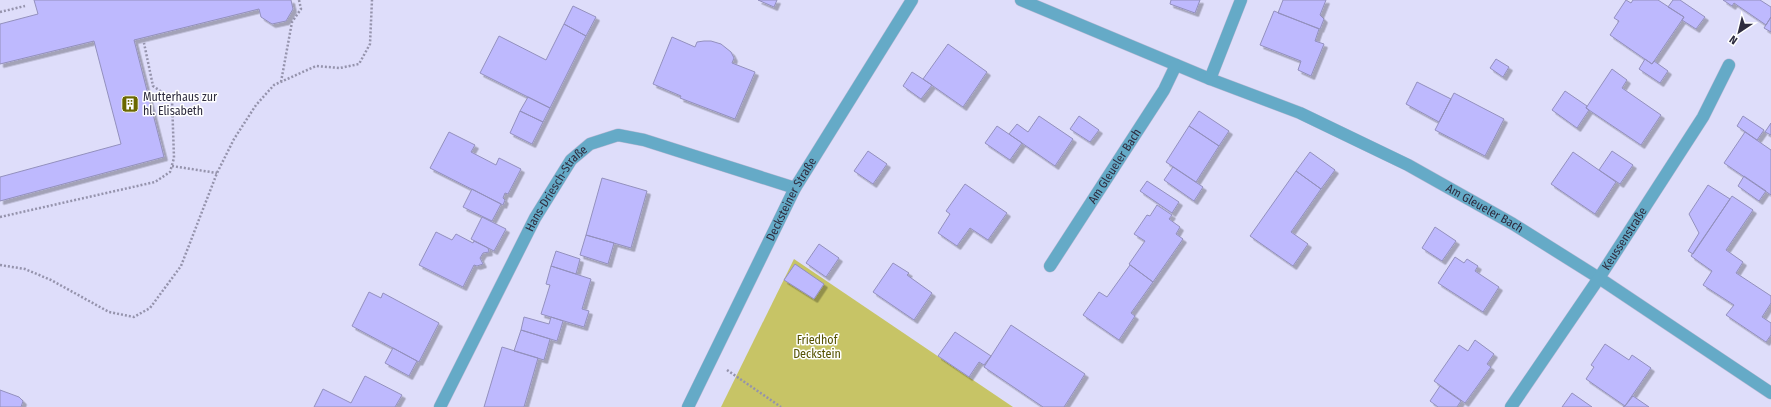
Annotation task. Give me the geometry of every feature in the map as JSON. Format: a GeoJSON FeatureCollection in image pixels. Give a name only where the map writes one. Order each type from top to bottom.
{"type":"FeatureCollection","features":[{"type":"Feature","properties":{"kind":"street","name":"Decksteiner Straße"},"geometry":{"type":"LineString","coordinates":[[688,407],[795,188],[912,0]]}},
{"type":"Feature","properties":{"kind":"street","name":"Am Gleueler Bach"},"geometry":{"type":"LineString","coordinates":[[1020,0],[1210,79],[1300,113],[1408,165],[1514,224],[1599,278],[1771,394]]}},
{"type":"Feature","properties":{"kind":"street"},"geometry":{"type":"LineString","coordinates":[[1210,79],[1241,0]]}},
{"type":"Feature","properties":{"kind":"street","name":"Am Gleueler Bach"},"geometry":{"type":"LineString","coordinates":[[1050,266],[1164,90],[1176,65]]}},
{"type":"Feature","properties":{"kind":"street","name":"Keussenstraße"},"geometry":{"type":"LineString","coordinates":[[1511,407],[1599,278],[1703,117],[1729,65]]}},
{"type":"Feature","properties":{"kind":"street","name":"Hans-Driesch-Straße"},"geometry":{"type":"LineString","coordinates":[[440,407],[535,218],[570,160],[590,144],[618,134],[644,140],[795,188]]}},
{"type":"Feature","properties":{"kind":"path"},"geometry":{"type":"LineString","coordinates":[[281,82],[292,22],[301,9],[299,0]]}},
{"type":"Feature","properties":{"kind":"path"},"geometry":{"type":"LineString","coordinates":[[0,265],[25,269],[51,280],[109,312],[134,317],[150,308],[181,266],[217,173],[234,139],[256,105],[274,86],[316,66],[340,68],[359,64],[370,44],[372,0]]}},
{"type":"Feature","properties":{"kind":"path"},"geometry":{"type":"LineString","coordinates":[[0,12],[25,6]]}},
{"type":"Feature","properties":{"kind":"path"},"geometry":{"type":"LineString","coordinates":[[0,217],[155,182],[170,172],[174,158],[172,99],[153,86],[144,42]]}},
{"type":"Feature","properties":{"kind":"path"},"geometry":{"type":"LineString","coordinates":[[172,166],[217,173]]}},
{"type":"Feature","properties":{"kind":"path"},"geometry":{"type":"LineString","coordinates":[[711,361],[781,407]]}},
{"type":"Feature","properties":{"kind":"green space","name":"Friedhof Deckstein"},"geometry":{"type":"Polygon","coordinates":[[[794,259],[1013,407],[721,407],[794,259]]]}},
{"type":"Feature","properties":{"kind":"building","name":"Mutterhaus zur hl. Elisabeth"},"geometry":{"type":"Polygon","coordinates":[[[34,0],[291,0],[293,9],[286,21],[272,24],[261,17],[259,9],[134,40],[164,157],[0,201],[0,177],[121,144],[94,41],[0,64],[0,24],[38,14],[34,0]]]}},
{"type":"Feature","properties":{"kind":"building"},"geometry":{"type":"Polygon","coordinates":[[[758,0],[777,0],[774,7],[758,0]]]}},
{"type":"Feature","properties":{"kind":"building"},"geometry":{"type":"Polygon","coordinates":[[[1171,0],[1200,0],[1195,13],[1170,4],[1171,0]]]}},
{"type":"Feature","properties":{"kind":"building"},"geometry":{"type":"Polygon","coordinates":[[[1283,0],[1326,0],[1320,15],[1324,19],[1320,29],[1278,13],[1283,0]]]}},
{"type":"Feature","properties":{"kind":"building"},"geometry":{"type":"Polygon","coordinates":[[[1626,0],[1631,3],[1633,0],[1658,0],[1684,17],[1652,64],[1610,35],[1619,21],[1614,18],[1626,0]]]}},
{"type":"Feature","properties":{"kind":"building"},"geometry":{"type":"Polygon","coordinates":[[[1673,0],[1680,0],[1705,17],[1696,29],[1682,20],[1684,17],[1668,7],[1673,0]]]}},
{"type":"Feature","properties":{"kind":"building"},"geometry":{"type":"Polygon","coordinates":[[[1723,0],[1760,0],[1771,7],[1771,17],[1766,25],[1734,3],[1732,6],[1723,0]]]}},
{"type":"Feature","properties":{"kind":"building"},"geometry":{"type":"Polygon","coordinates":[[[573,6],[596,17],[586,36],[564,24],[573,6]]]}},
{"type":"Feature","properties":{"kind":"building"},"geometry":{"type":"Polygon","coordinates":[[[1274,11],[1319,29],[1315,41],[1324,44],[1311,76],[1298,70],[1301,61],[1260,45],[1274,11]]]}},
{"type":"Feature","properties":{"kind":"building"},"geometry":{"type":"Polygon","coordinates":[[[1771,17],[1771,32],[1764,28],[1771,17]]]}},
{"type":"Feature","properties":{"kind":"building"},"geometry":{"type":"Polygon","coordinates":[[[564,24],[586,36],[550,108],[480,73],[499,36],[546,60],[564,24]]]}},
{"type":"Feature","properties":{"kind":"building"},"geometry":{"type":"Polygon","coordinates":[[[672,37],[695,47],[697,42],[704,41],[711,41],[721,44],[731,52],[734,58],[732,63],[755,72],[735,119],[680,98],[681,96],[653,84],[672,37]]]}},
{"type":"Feature","properties":{"kind":"building"},"geometry":{"type":"Polygon","coordinates":[[[948,44],[987,72],[963,107],[923,79],[948,44]]]}},
{"type":"Feature","properties":{"kind":"building"},"geometry":{"type":"Polygon","coordinates":[[[1496,59],[1509,67],[1503,77],[1490,68],[1496,59]]]}},
{"type":"Feature","properties":{"kind":"building"},"geometry":{"type":"Polygon","coordinates":[[[1645,59],[1652,64],[1654,61],[1668,71],[1660,83],[1639,69],[1645,59]]]}},
{"type":"Feature","properties":{"kind":"building"},"geometry":{"type":"Polygon","coordinates":[[[1612,69],[1627,80],[1622,88],[1661,115],[1641,145],[1586,108],[1612,69]]]}},
{"type":"Feature","properties":{"kind":"building"},"geometry":{"type":"Polygon","coordinates":[[[912,72],[932,85],[921,99],[903,86],[912,72]]]}},
{"type":"Feature","properties":{"kind":"building"},"geometry":{"type":"Polygon","coordinates":[[[1417,82],[1451,99],[1439,122],[1406,104],[1417,82]]]}},
{"type":"Feature","properties":{"kind":"building"},"geometry":{"type":"Polygon","coordinates":[[[1565,91],[1587,106],[1586,108],[1589,110],[1577,128],[1552,110],[1565,91]]]}},
{"type":"Feature","properties":{"kind":"building"},"geometry":{"type":"Polygon","coordinates":[[[1454,93],[1504,119],[1485,156],[1435,130],[1454,93]]]}},
{"type":"Feature","properties":{"kind":"building"},"geometry":{"type":"Polygon","coordinates":[[[528,97],[550,108],[543,122],[520,111],[528,97]]]}},
{"type":"Feature","properties":{"kind":"building"},"geometry":{"type":"Polygon","coordinates":[[[520,111],[543,122],[532,144],[510,133],[520,111]]]}},
{"type":"Feature","properties":{"kind":"building"},"geometry":{"type":"Polygon","coordinates":[[[1199,111],[1229,131],[1219,146],[1189,126],[1199,111]]]}},
{"type":"Feature","properties":{"kind":"building"},"geometry":{"type":"Polygon","coordinates":[[[1039,116],[1073,139],[1055,166],[1009,134],[1017,124],[1028,132],[1039,116]]]}},
{"type":"Feature","properties":{"kind":"building"},"geometry":{"type":"Polygon","coordinates":[[[1079,116],[1099,130],[1090,142],[1070,129],[1079,116]]]}},
{"type":"Feature","properties":{"kind":"building"},"geometry":{"type":"Polygon","coordinates":[[[1743,116],[1764,130],[1757,140],[1737,126],[1743,116]]]}},
{"type":"Feature","properties":{"kind":"building"},"geometry":{"type":"Polygon","coordinates":[[[1771,123],[1771,135],[1765,132],[1771,123]]]}},
{"type":"Feature","properties":{"kind":"building"},"geometry":{"type":"Polygon","coordinates":[[[997,126],[1022,143],[1010,160],[985,143],[997,126]]]}},
{"type":"Feature","properties":{"kind":"building"},"geometry":{"type":"Polygon","coordinates":[[[1189,126],[1219,146],[1196,182],[1166,162],[1189,126]]]}},
{"type":"Feature","properties":{"kind":"building"},"geometry":{"type":"Polygon","coordinates":[[[449,132],[475,145],[471,152],[496,165],[499,158],[521,169],[508,194],[505,193],[503,205],[430,168],[449,132]]]}},
{"type":"Feature","properties":{"kind":"building"},"geometry":{"type":"Polygon","coordinates":[[[1745,132],[1771,150],[1771,195],[1724,163],[1745,132]]]}},
{"type":"Feature","properties":{"kind":"building"},"geometry":{"type":"Polygon","coordinates":[[[868,151],[887,164],[873,184],[854,171],[868,151]]]}},
{"type":"Feature","properties":{"kind":"building"},"geometry":{"type":"Polygon","coordinates":[[[1612,151],[1633,165],[1620,184],[1599,170],[1612,151]]]}},
{"type":"Feature","properties":{"kind":"building"},"geometry":{"type":"Polygon","coordinates":[[[1310,152],[1335,170],[1321,189],[1296,171],[1310,152]]]}},
{"type":"Feature","properties":{"kind":"building"},"geometry":{"type":"Polygon","coordinates":[[[1573,152],[1616,182],[1595,214],[1551,184],[1573,152]]]}},
{"type":"Feature","properties":{"kind":"building"},"geometry":{"type":"Polygon","coordinates":[[[1173,167],[1203,187],[1194,201],[1164,180],[1173,167]]]}},
{"type":"Feature","properties":{"kind":"building"},"geometry":{"type":"Polygon","coordinates":[[[1296,171],[1321,189],[1291,232],[1308,244],[1293,266],[1250,236],[1296,171]]]}},
{"type":"Feature","properties":{"kind":"building"},"geometry":{"type":"Polygon","coordinates":[[[1744,176],[1766,191],[1759,201],[1738,186],[1744,176]]]}},
{"type":"Feature","properties":{"kind":"building"},"geometry":{"type":"Polygon","coordinates":[[[602,178],[647,191],[631,248],[586,235],[602,178]]]}},
{"type":"Feature","properties":{"kind":"building"},"geometry":{"type":"Polygon","coordinates":[[[1147,181],[1179,202],[1172,213],[1140,191],[1147,181]]]}},
{"type":"Feature","properties":{"kind":"building"},"geometry":{"type":"Polygon","coordinates":[[[965,184],[1007,213],[988,240],[970,228],[957,246],[938,233],[950,214],[946,211],[965,184]]]}},
{"type":"Feature","properties":{"kind":"building"},"geometry":{"type":"Polygon","coordinates":[[[1708,185],[1730,199],[1693,254],[1688,251],[1699,233],[1689,214],[1708,185]]]}},
{"type":"Feature","properties":{"kind":"building"},"geometry":{"type":"Polygon","coordinates":[[[472,189],[501,204],[492,221],[463,207],[472,189]]]}},
{"type":"Feature","properties":{"kind":"building"},"geometry":{"type":"Polygon","coordinates":[[[1732,196],[1753,210],[1726,250],[1743,262],[1736,273],[1771,296],[1771,303],[1762,317],[1771,323],[1771,335],[1766,342],[1726,315],[1734,305],[1703,285],[1712,271],[1691,256],[1732,196]]]}},
{"type":"Feature","properties":{"kind":"building"},"geometry":{"type":"Polygon","coordinates":[[[1157,205],[1172,215],[1169,219],[1180,227],[1176,234],[1183,239],[1153,282],[1129,264],[1145,241],[1134,234],[1147,215],[1150,216],[1157,205]]]}},
{"type":"Feature","properties":{"kind":"building"},"geometry":{"type":"Polygon","coordinates":[[[482,217],[506,229],[494,251],[471,239],[482,217]]]}},
{"type":"Feature","properties":{"kind":"building"},"geometry":{"type":"Polygon","coordinates":[[[1435,227],[1456,241],[1442,261],[1422,248],[1435,227]]]}},
{"type":"Feature","properties":{"kind":"building"},"geometry":{"type":"Polygon","coordinates":[[[436,232],[452,240],[456,234],[473,243],[474,241],[488,248],[489,252],[483,253],[480,258],[483,264],[477,266],[474,265],[463,287],[419,265],[436,232]]]}},
{"type":"Feature","properties":{"kind":"building"},"geometry":{"type":"Polygon","coordinates":[[[586,235],[614,243],[608,264],[580,255],[586,235]]]}},
{"type":"Feature","properties":{"kind":"building"},"geometry":{"type":"Polygon","coordinates":[[[819,244],[839,258],[826,277],[806,263],[819,244]]]}},
{"type":"Feature","properties":{"kind":"building"},"geometry":{"type":"Polygon","coordinates":[[[556,251],[580,259],[576,274],[551,266],[556,251]]]}},
{"type":"Feature","properties":{"kind":"building"},"geometry":{"type":"Polygon","coordinates":[[[1455,257],[1464,263],[1467,259],[1478,266],[1475,271],[1499,287],[1483,312],[1438,283],[1455,257]]]}},
{"type":"Feature","properties":{"kind":"building"},"geometry":{"type":"Polygon","coordinates":[[[893,263],[909,273],[907,275],[932,293],[914,320],[873,292],[893,263]]]}},
{"type":"Feature","properties":{"kind":"building"},"geometry":{"type":"Polygon","coordinates":[[[795,264],[824,284],[814,299],[784,280],[795,264]]]}},
{"type":"Feature","properties":{"kind":"building"},"geometry":{"type":"Polygon","coordinates":[[[1130,265],[1153,282],[1131,313],[1135,316],[1119,340],[1083,315],[1099,292],[1107,297],[1130,265]]]}},
{"type":"Feature","properties":{"kind":"building"},"geometry":{"type":"Polygon","coordinates":[[[551,266],[591,279],[582,309],[589,311],[584,327],[541,314],[550,285],[546,284],[551,266]]]}},
{"type":"Feature","properties":{"kind":"building"},"geometry":{"type":"Polygon","coordinates":[[[369,292],[381,298],[383,293],[439,323],[419,362],[352,326],[369,292]]]}},
{"type":"Feature","properties":{"kind":"building"},"geometry":{"type":"Polygon","coordinates":[[[524,317],[549,324],[551,317],[563,321],[557,341],[521,330],[524,317]]]}},
{"type":"Feature","properties":{"kind":"building"},"geometry":{"type":"Polygon","coordinates":[[[1011,325],[1085,374],[1064,407],[1043,407],[984,367],[1011,325]]]}},
{"type":"Feature","properties":{"kind":"building"},"geometry":{"type":"Polygon","coordinates":[[[521,330],[550,339],[544,360],[514,351],[521,330]]]}},
{"type":"Feature","properties":{"kind":"building"},"geometry":{"type":"Polygon","coordinates":[[[955,332],[991,356],[984,365],[979,362],[969,377],[938,356],[955,332]]]}},
{"type":"Feature","properties":{"kind":"building"},"geometry":{"type":"Polygon","coordinates":[[[1475,340],[1494,354],[1487,364],[1491,367],[1465,403],[1434,381],[1459,345],[1468,351],[1475,340]]]}},
{"type":"Feature","properties":{"kind":"building"},"geometry":{"type":"Polygon","coordinates":[[[1605,344],[1629,360],[1632,355],[1651,368],[1625,406],[1586,379],[1594,367],[1591,365],[1605,344]]]}},
{"type":"Feature","properties":{"kind":"building"},"geometry":{"type":"Polygon","coordinates":[[[502,347],[538,358],[524,407],[484,407],[502,347]]]}},
{"type":"Feature","properties":{"kind":"building"},"geometry":{"type":"Polygon","coordinates":[[[393,348],[417,361],[409,376],[385,363],[393,348]]]}},
{"type":"Feature","properties":{"kind":"building"},"geometry":{"type":"Polygon","coordinates":[[[365,376],[402,395],[395,407],[314,407],[323,389],[351,403],[365,376]]]}},
{"type":"Feature","properties":{"kind":"building"},"geometry":{"type":"Polygon","coordinates":[[[1440,386],[1461,401],[1457,407],[1438,407],[1430,401],[1440,386]]]}},
{"type":"Feature","properties":{"kind":"building"},"geometry":{"type":"Polygon","coordinates":[[[0,390],[19,397],[23,401],[21,407],[0,407],[0,390]]]}},
{"type":"Feature","properties":{"kind":"building"},"geometry":{"type":"Polygon","coordinates":[[[1572,393],[1592,407],[1562,407],[1572,393]]]}},
{"type":"Feature","properties":{"kind":"building"},"geometry":{"type":"Polygon","coordinates":[[[1633,396],[1649,407],[1623,407],[1633,396]]]}},
{"type":"Feature","properties":{"kind":"place","name":"Mutterhaus zur hl. Elisabeth"},"geometry":{"type":"Point","coordinates":[130,104]}}]}
